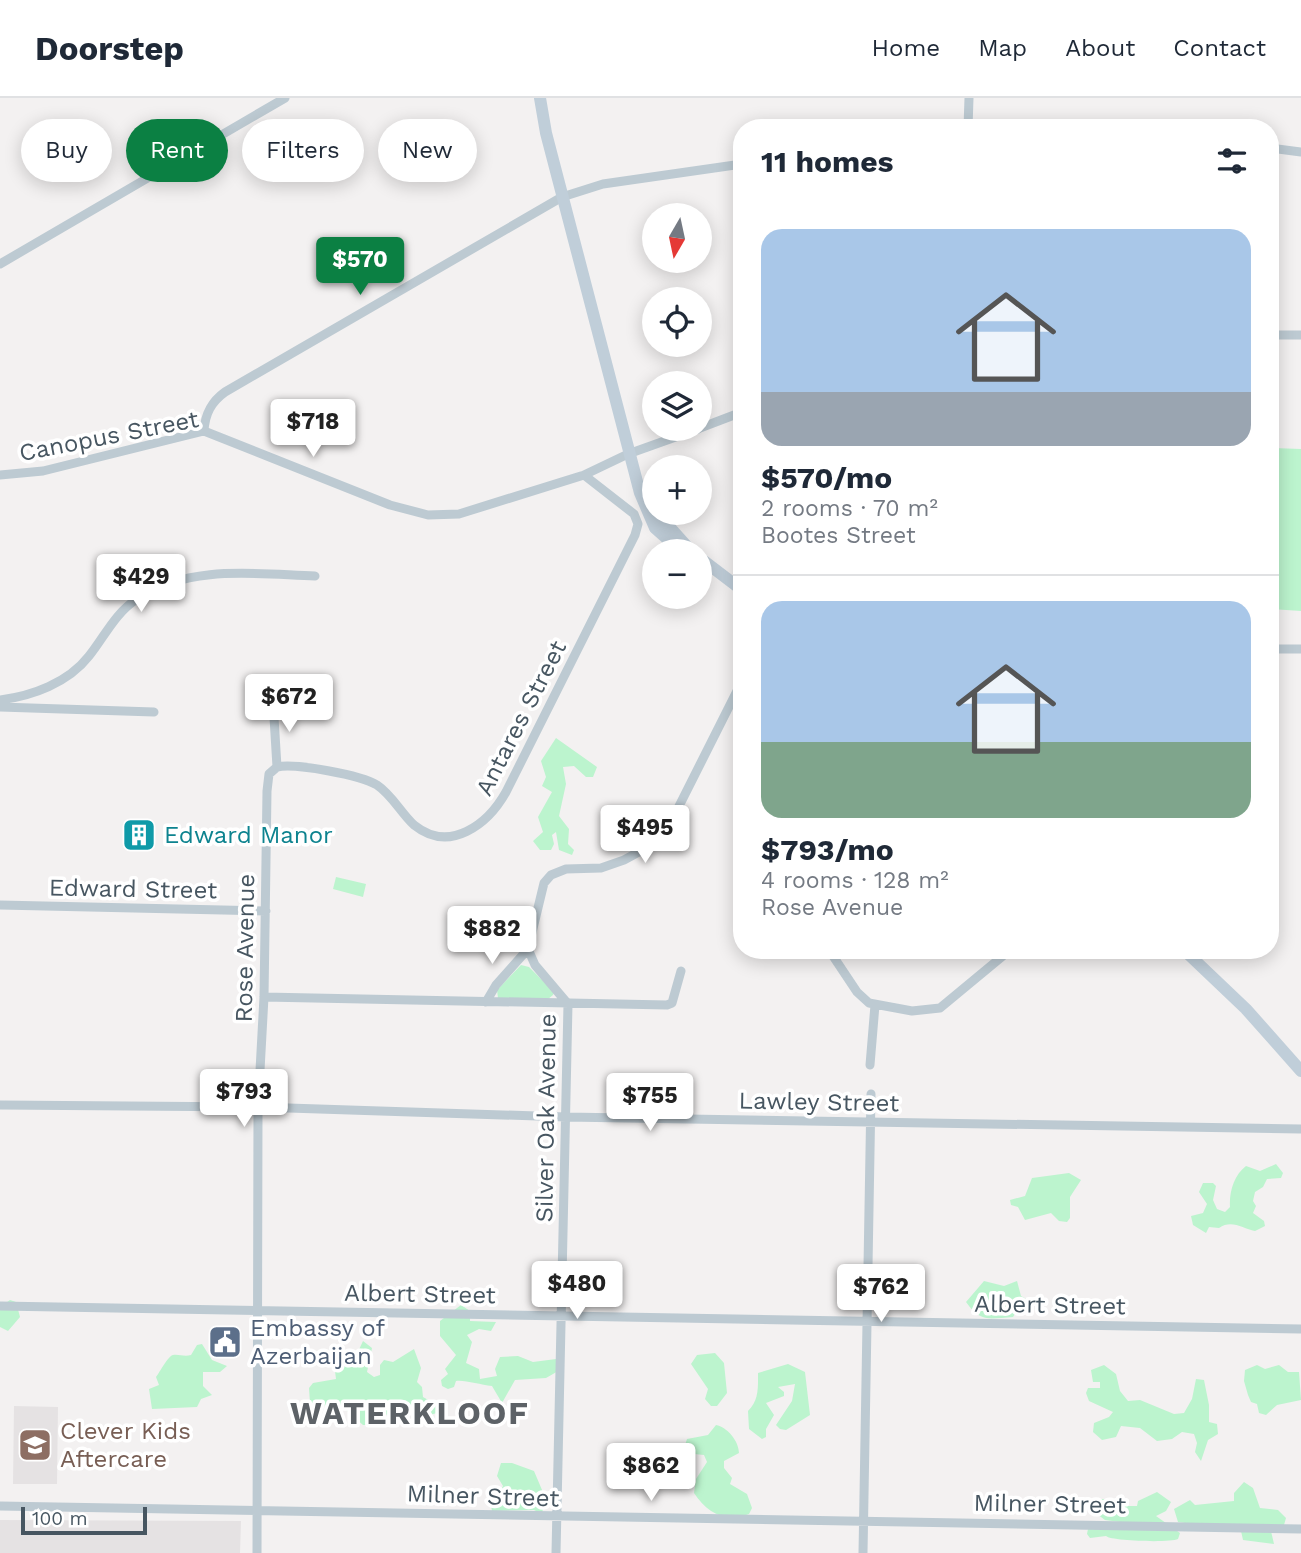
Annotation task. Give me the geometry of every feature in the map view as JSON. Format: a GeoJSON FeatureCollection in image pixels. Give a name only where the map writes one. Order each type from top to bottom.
{"type":"FeatureCollection","features":[{"type":"Feature","properties":{"kind":"main road"},"geometry":{"type":"LineString","coordinates":[[540,98],[562,197],[652,523],[669,539]]}},
{"type":"Feature","properties":{"kind":"main road"},"geometry":{"type":"LineString","coordinates":[[632,453],[642,477]]}},
{"type":"Feature","properties":{"kind":"main road"},"geometry":{"type":"LineString","coordinates":[[668,525],[680,539]]}},
{"type":"Feature","properties":{"kind":"main road"},"geometry":{"type":"LineString","coordinates":[[712,567],[733,583]]}},
{"type":"Feature","properties":{"kind":"main road"},"geometry":{"type":"LineString","coordinates":[[712,575],[733,591]]}},
{"type":"Feature","properties":{"kind":"main road"},"geometry":{"type":"LineString","coordinates":[[1193,959],[1246,1009],[1301,1071]]}},
{"type":"Feature","properties":{"kind":"main road"},"geometry":{"type":"LineString","coordinates":[[1201,959],[1301,1057]]}},
{"type":"Feature","properties":{"kind":"street"},"geometry":{"type":"LineString","coordinates":[[0,264],[285,98]]}},
{"type":"Feature","properties":{"kind":"street"},"geometry":{"type":"LineString","coordinates":[[968,119],[969,98]]}},
{"type":"Feature","properties":{"kind":"street"},"geometry":{"type":"LineString","coordinates":[[1279,149],[1301,152]]}},
{"type":"Feature","properties":{"kind":"street"},"geometry":{"type":"LineString","coordinates":[[204,431],[208,412],[217,398],[562,197],[603,184],[733,165]]}},
{"type":"Feature","properties":{"kind":"street"},"geometry":{"type":"LineString","coordinates":[[1279,334],[1301,335]]}},
{"type":"Feature","properties":{"kind":"street","name":"Canopus Street"},"geometry":{"type":"LineString","coordinates":[[712,423],[733,415]]}},
{"type":"Feature","properties":{"kind":"street","name":"Canopus Street"},"geometry":{"type":"LineString","coordinates":[[0,475],[43,471],[204,431],[390,505],[428,515],[459,514],[584,475],[664,441]]}},
{"type":"Feature","properties":{"kind":"street","name":"Antares Street"},"geometry":{"type":"LineString","coordinates":[[277,767],[295,766],[370,782],[382,790],[413,824],[433,835],[456,835],[486,820],[506,792],[635,536],[638,524],[634,514],[584,475]]}},
{"type":"Feature","properties":{"kind":"street"},"geometry":{"type":"LineString","coordinates":[[0,700],[36,692],[63,678],[89,657],[120,613],[137,598],[156,589],[213,573],[315,576]]}},
{"type":"Feature","properties":{"kind":"street"},"geometry":{"type":"LineString","coordinates":[[1279,649],[1301,649]]}},
{"type":"Feature","properties":{"kind":"street"},"geometry":{"type":"LineString","coordinates":[[486,1002],[496,985],[528,950],[541,891],[551,875],[566,869],[612,865],[648,847],[666,832],[733,699]]}},
{"type":"Feature","properties":{"kind":"street","name":"Rose Avenue"},"geometry":{"type":"LineString","coordinates":[[257,1553],[258,1107],[264,997],[268,778],[277,767],[273,701]]}},
{"type":"Feature","properties":{"kind":"street"},"geometry":{"type":"LineString","coordinates":[[0,707],[154,712]]}},
{"type":"Feature","properties":{"kind":"street","name":"Edward Street"},"geometry":{"type":"LineString","coordinates":[[0,905],[266,911]]}},
{"type":"Feature","properties":{"kind":"street","name":"Silver Oak Avenue"},"geometry":{"type":"LineString","coordinates":[[528,950],[535,965],[568,1004],[556,1553]]}},
{"type":"Feature","properties":{"kind":"street"},"geometry":{"type":"LineString","coordinates":[[835,959],[857,992],[875,1005],[912,1011],[940,1008],[999,959]]}},
{"type":"Feature","properties":{"kind":"street"},"geometry":{"type":"LineString","coordinates":[[264,997],[669,1005],[681,971]]}},
{"type":"Feature","properties":{"kind":"street"},"geometry":{"type":"LineString","coordinates":[[870,1065],[875,1005]]}},
{"type":"Feature","properties":{"kind":"street"},"geometry":{"type":"LineString","coordinates":[[863,1553],[871,1094]]}},
{"type":"Feature","properties":{"kind":"street","name":"Lawley Street"},"geometry":{"type":"LineString","coordinates":[[0,1105],[258,1107],[566,1117],[1301,1129]]}},
{"type":"Feature","properties":{"kind":"street","name":"Albert Street"},"geometry":{"type":"LineString","coordinates":[[0,1306],[1301,1329]]}},
{"type":"Feature","properties":{"kind":"street","name":"Milner Street"},"geometry":{"type":"LineString","coordinates":[[0,1506],[1301,1529]]}},
{"type":"Feature","properties":{"kind":"shaded area","name":"Clever Kids Aftercare"},"geometry":{"type":"Polygon","coordinates":[[[14,1406],[58,1407],[57,1484],[13,1484],[14,1406]]]}},
{"type":"Feature","properties":{"kind":"shaded area"},"geometry":{"type":"Polygon","coordinates":[[[0,1520],[241,1521],[240,1553],[0,1553],[0,1520]]]}},
{"type":"Feature","properties":{"kind":"green space"},"geometry":{"type":"Polygon","coordinates":[[[1279,448],[1301,449],[1301,611],[1279,610],[1279,448]]]}},
{"type":"Feature","properties":{"kind":"green space"},"geometry":{"type":"Polygon","coordinates":[[[556,738],[597,767],[593,777],[586,777],[574,766],[563,767],[566,784],[559,816],[569,829],[568,844],[574,850],[572,855],[559,850],[556,832],[552,835],[554,844],[551,850],[540,850],[533,841],[543,832],[538,817],[552,792],[542,786],[546,777],[541,761],[556,738]]]}},
{"type":"Feature","properties":{"kind":"green space"},"geometry":{"type":"Polygon","coordinates":[[[336,877],[366,884],[363,897],[333,889],[336,877]]]}},
{"type":"Feature","properties":{"kind":"green space"},"geometry":{"type":"Polygon","coordinates":[[[521,965],[529,967],[554,992],[553,995],[548,999],[498,998],[497,990],[521,965]]]}},
{"type":"Feature","properties":{"kind":"green space"},"geometry":{"type":"Polygon","coordinates":[[[1276,1164],[1283,1173],[1281,1178],[1267,1179],[1263,1187],[1255,1192],[1253,1201],[1256,1206],[1253,1213],[1264,1221],[1265,1226],[1255,1231],[1228,1224],[1219,1228],[1209,1227],[1206,1233],[1193,1225],[1191,1216],[1203,1213],[1207,1204],[1199,1192],[1203,1183],[1213,1183],[1216,1186],[1213,1200],[1217,1209],[1225,1212],[1230,1207],[1233,1184],[1246,1166],[1260,1171],[1276,1164]]]}},
{"type":"Feature","properties":{"kind":"green space"},"geometry":{"type":"Polygon","coordinates":[[[1069,1173],[1081,1180],[1070,1197],[1070,1218],[1067,1222],[1059,1221],[1051,1213],[1025,1220],[1018,1207],[1011,1205],[1010,1200],[1025,1196],[1032,1178],[1069,1173]]]}},
{"type":"Feature","properties":{"kind":"green space"},"geometry":{"type":"Polygon","coordinates":[[[984,1281],[1004,1286],[1017,1281],[1021,1296],[1030,1301],[1030,1306],[1022,1312],[1017,1311],[1013,1317],[982,1317],[966,1302],[984,1281]]]}},
{"type":"Feature","properties":{"kind":"green space"},"geometry":{"type":"Polygon","coordinates":[[[10,1300],[16,1302],[20,1317],[8,1331],[0,1327],[0,1307],[10,1300]]]}},
{"type":"Feature","properties":{"kind":"green space"},"geometry":{"type":"Polygon","coordinates":[[[461,1305],[470,1311],[470,1321],[496,1322],[491,1331],[479,1329],[467,1335],[472,1342],[466,1363],[479,1369],[480,1379],[497,1376],[495,1369],[500,1357],[518,1356],[533,1362],[556,1359],[560,1370],[546,1378],[515,1380],[502,1403],[492,1386],[456,1381],[454,1387],[448,1389],[442,1386],[441,1380],[448,1374],[445,1369],[456,1355],[440,1336],[440,1321],[461,1305]]]}},
{"type":"Feature","properties":{"kind":"green space"},"geometry":{"type":"Polygon","coordinates":[[[363,1341],[372,1348],[367,1372],[374,1377],[380,1375],[380,1365],[384,1360],[393,1362],[414,1349],[421,1368],[417,1382],[422,1387],[423,1397],[439,1406],[440,1412],[430,1415],[416,1409],[405,1417],[398,1413],[391,1416],[374,1411],[367,1425],[363,1425],[345,1409],[310,1403],[309,1388],[313,1383],[336,1379],[338,1362],[356,1356],[363,1341]]]}},
{"type":"Feature","properties":{"kind":"green space"},"geometry":{"type":"Polygon","coordinates":[[[202,1344],[212,1360],[227,1366],[220,1372],[203,1372],[203,1386],[212,1395],[201,1399],[197,1407],[152,1409],[149,1389],[159,1385],[156,1377],[166,1361],[173,1355],[191,1355],[197,1345],[202,1344]]]}},
{"type":"Feature","properties":{"kind":"green space"},"geometry":{"type":"Polygon","coordinates":[[[715,1353],[724,1363],[727,1393],[717,1406],[711,1406],[705,1399],[708,1389],[691,1364],[697,1355],[715,1353]]]}},
{"type":"Feature","properties":{"kind":"green space"},"geometry":{"type":"Polygon","coordinates":[[[788,1364],[805,1372],[810,1415],[786,1430],[780,1429],[776,1425],[792,1401],[795,1384],[778,1387],[784,1392],[784,1396],[766,1403],[774,1415],[766,1429],[766,1437],[762,1439],[749,1429],[748,1411],[756,1398],[758,1373],[788,1364]]]}},
{"type":"Feature","properties":{"kind":"green space"},"geometry":{"type":"Polygon","coordinates":[[[1104,1365],[1116,1374],[1120,1391],[1128,1401],[1140,1400],[1174,1414],[1184,1413],[1192,1399],[1196,1379],[1204,1380],[1209,1422],[1217,1424],[1218,1434],[1208,1440],[1201,1461],[1195,1452],[1197,1443],[1194,1434],[1182,1432],[1172,1439],[1157,1441],[1140,1428],[1121,1426],[1116,1437],[1102,1440],[1093,1432],[1094,1423],[1109,1417],[1113,1412],[1089,1401],[1086,1393],[1088,1388],[1100,1388],[1100,1382],[1093,1382],[1091,1370],[1104,1365]]]}},
{"type":"Feature","properties":{"kind":"green space"},"geometry":{"type":"Polygon","coordinates":[[[1257,1365],[1265,1369],[1279,1365],[1288,1372],[1299,1372],[1301,1400],[1277,1405],[1266,1415],[1259,1413],[1257,1404],[1251,1402],[1244,1381],[1245,1370],[1257,1365]]]}},
{"type":"Feature","properties":{"kind":"green space"},"geometry":{"type":"Polygon","coordinates":[[[716,1425],[728,1432],[737,1444],[739,1453],[724,1461],[724,1468],[732,1478],[730,1484],[747,1494],[752,1508],[749,1514],[740,1517],[724,1517],[711,1511],[694,1493],[696,1479],[707,1462],[704,1455],[694,1454],[685,1445],[687,1439],[708,1435],[716,1425]]]}},
{"type":"Feature","properties":{"kind":"green space"},"geometry":{"type":"Polygon","coordinates":[[[501,1463],[512,1463],[534,1471],[545,1497],[542,1514],[534,1510],[492,1511],[490,1500],[497,1497],[503,1486],[497,1476],[501,1463]]]}},
{"type":"Feature","properties":{"kind":"green space"},"geometry":{"type":"Polygon","coordinates":[[[1244,1482],[1253,1488],[1260,1508],[1278,1510],[1286,1518],[1284,1525],[1271,1531],[1274,1544],[1243,1540],[1241,1531],[1178,1522],[1174,1509],[1190,1500],[1195,1505],[1234,1501],[1234,1493],[1244,1482]]]}},
{"type":"Feature","properties":{"kind":"green space"},"geometry":{"type":"Polygon","coordinates":[[[1157,1492],[1171,1502],[1166,1511],[1156,1516],[1180,1533],[1178,1539],[1141,1541],[1106,1536],[1090,1538],[1087,1534],[1088,1529],[1120,1522],[1105,1520],[1097,1514],[1099,1499],[1106,1499],[1108,1506],[1137,1506],[1138,1501],[1157,1492]]]}},
{"type":"Feature","properties":{"kind":"place","name":"Edward Manor"},"geometry":{"type":"Point","coordinates":[139,835]}},
{"type":"Feature","properties":{"kind":"place","name":"Embassy of Azerbaijan"},"geometry":{"type":"Point","coordinates":[225,1342]}},
{"type":"Feature","properties":{"kind":"place","name":"Clever Kids Aftercare"},"geometry":{"type":"Point","coordinates":[35,1445]}},
{"type":"Feature","properties":{"kind":"district","name":"WATERKLOOF"},"geometry":{"type":"Point","coordinates":[410,1413]}}]}
